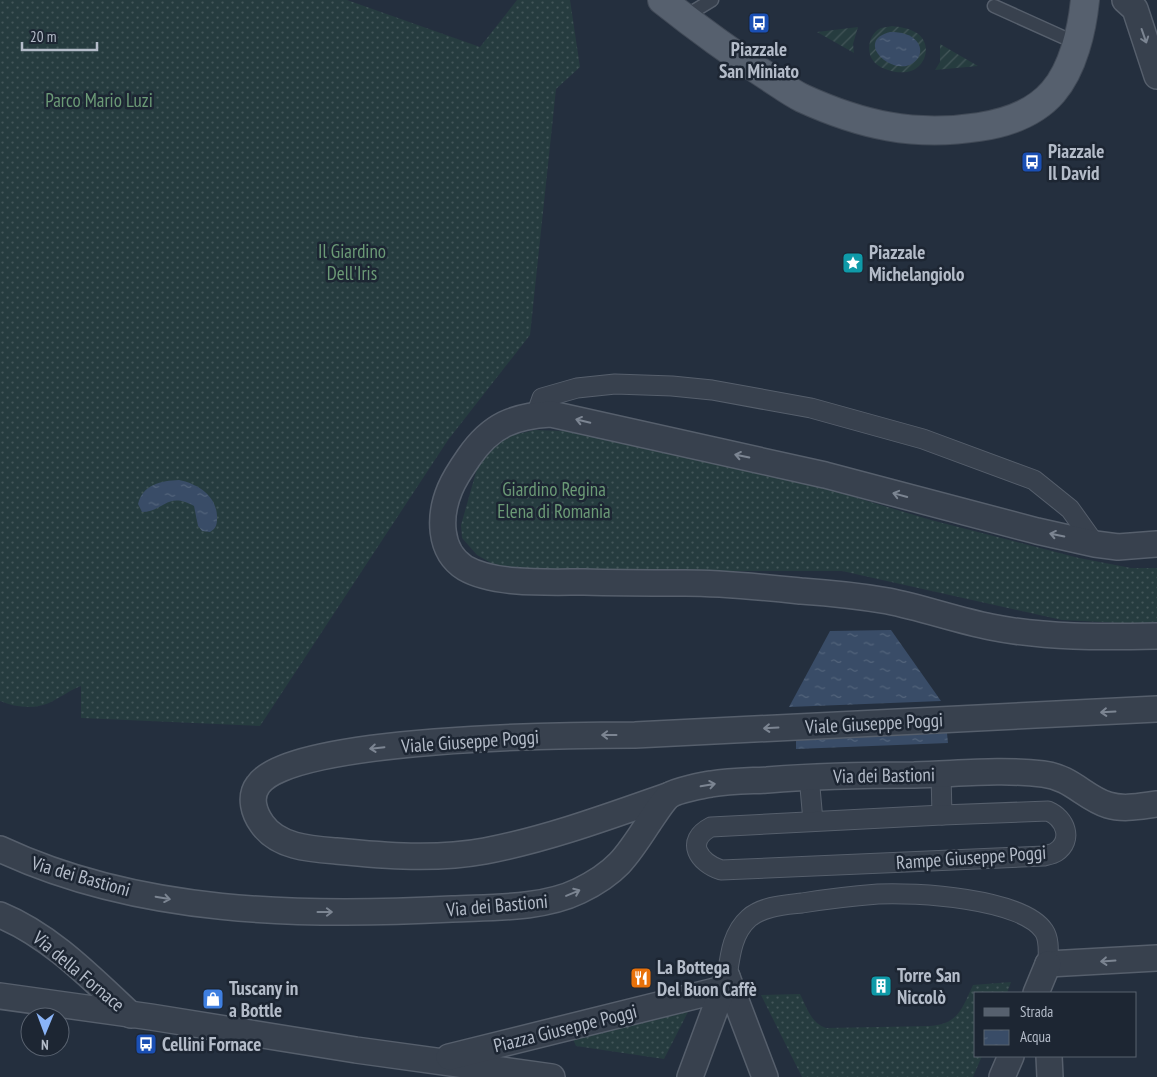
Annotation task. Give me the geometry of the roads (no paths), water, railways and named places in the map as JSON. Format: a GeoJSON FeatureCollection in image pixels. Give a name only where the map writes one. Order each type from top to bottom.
{"type":"FeatureCollection","features":[{"type":"Feature","properties":{"kind":"main road"},"geometry":{"type":"LineString","coordinates":[[662,0],[735,56],[800,97],[843,116],[884,127],[918,131],[953,131],[991,125],[1015,118],[1036,108],[1053,92],[1073,53],[1085,0]]}},
{"type":"Feature","properties":{"kind":"street"},"geometry":{"type":"LineString","coordinates":[[1125,0],[1135,10],[1157,76]]}},
{"type":"Feature","properties":{"kind":"street"},"geometry":{"type":"LineString","coordinates":[[536,415],[542,398],[577,388],[615,384],[672,386],[813,401],[1034,480],[1070,509],[1094,544]]}},
{"type":"Feature","properties":{"kind":"street"},"geometry":{"type":"LineString","coordinates":[[1157,544],[1118,547],[1094,544],[771,462],[551,414],[519,418],[504,424],[490,434],[472,453],[450,488],[444,505],[442,522],[444,540],[457,560],[465,567],[492,578],[532,582],[736,584],[840,594],[888,602],[993,627],[1057,635],[1157,636]]}},
{"type":"Feature","properties":{"kind":"street","name":"Viale Giuseppe Poggi"},"geometry":{"type":"LineString","coordinates":[[670,795],[523,842],[484,851],[414,857],[331,851],[282,842],[269,834],[260,822],[254,810],[253,796],[255,789],[264,776],[293,764],[358,750],[442,741],[576,735],[653,734],[1157,709]]}},
{"type":"Feature","properties":{"kind":"street","name":"Via dei Bastioni"},"geometry":{"type":"LineString","coordinates":[[0,849],[54,872],[100,886],[173,899],[228,906],[312,912],[395,912],[542,903],[576,893],[600,880],[625,859],[653,816],[670,795],[709,784],[809,776],[1003,771],[1048,774],[1065,780],[1110,806],[1130,807],[1157,804]]}},
{"type":"Feature","properties":{"kind":"street"},"geometry":{"type":"LineString","coordinates":[[941,774],[942,815]]}},
{"type":"Feature","properties":{"kind":"street"},"geometry":{"type":"LineString","coordinates":[[809,776],[813,822]]}},
{"type":"Feature","properties":{"kind":"street","name":"Rampe Giuseppe Poggi"},"geometry":{"type":"LineString","coordinates":[[1048,811],[1056,814],[1062,821],[1065,828],[1065,839],[1055,852],[1044,856],[722,870],[711,867],[702,860],[697,850],[698,840],[704,830],[711,827],[942,815],[1048,811]]}},
{"type":"Feature","properties":{"kind":"street","name":"Rampe Giuseppe Poggi"},"geometry":{"type":"LineString","coordinates":[[878,863],[879,894]]}},
{"type":"Feature","properties":{"kind":"street","name":"Rampe Giuseppe Poggi"},"geometry":{"type":"LineString","coordinates":[[725,983],[736,933],[749,917],[759,911],[813,901],[879,894],[936,896],[990,903],[1022,914],[1043,930],[1047,938],[1048,964]]}},
{"type":"Feature","properties":{"kind":"street","name":"Via della Fornace"},"geometry":{"type":"LineString","coordinates":[[0,915],[18,922],[69,958],[131,1015]]}},
{"type":"Feature","properties":{"kind":"street"},"geometry":{"type":"LineString","coordinates":[[1048,964],[1157,958]]}},
{"type":"Feature","properties":{"kind":"street"},"geometry":{"type":"LineString","coordinates":[[1036,992],[1048,964]]}},
{"type":"Feature","properties":{"kind":"street"},"geometry":{"type":"LineString","coordinates":[[1048,964],[1049,992]]}},
{"type":"Feature","properties":{"kind":"street"},"geometry":{"type":"LineString","coordinates":[[690,1077],[725,983]]}},
{"type":"Feature","properties":{"kind":"street"},"geometry":{"type":"LineString","coordinates":[[725,983],[765,1077]]}},
{"type":"Feature","properties":{"kind":"street","name":"Piazza Giuseppe Poggi"},"geometry":{"type":"LineString","coordinates":[[436,1060],[725,983]]}},
{"type":"Feature","properties":{"kind":"street","name":"Piazza Giuseppe Poggi"},"geometry":{"type":"LineString","coordinates":[[0,996],[356,1050],[552,1077]]}},
{"type":"Feature","properties":{"kind":"street"},"geometry":{"type":"LineString","coordinates":[[1002,1077],[1010,1057]]}},
{"type":"Feature","properties":{"kind":"street"},"geometry":{"type":"LineString","coordinates":[[1050,1057],[1050,1077]]}},
{"type":"Feature","properties":{"kind":"lane"},"geometry":{"type":"LineString","coordinates":[[684,18],[712,0]]}},
{"type":"Feature","properties":{"kind":"lane"},"geometry":{"type":"LineString","coordinates":[[994,6],[1073,53]]}},
{"type":"Feature","properties":{"kind":"water"},"geometry":{"type":"Polygon","coordinates":[[[890,32],[906,34],[913,37],[918,43],[920,54],[910,65],[900,66],[891,64],[882,59],[877,51],[875,44],[879,37],[890,32]]]}},
{"type":"Feature","properties":{"kind":"water"},"geometry":{"type":"Polygon","coordinates":[[[179,480],[200,488],[211,498],[216,511],[217,524],[210,532],[202,531],[198,526],[194,506],[185,502],[171,501],[156,509],[142,512],[138,504],[140,497],[148,488],[166,481],[179,480]]]}},
{"type":"Feature","properties":{"kind":"water"},"geometry":{"type":"Polygon","coordinates":[[[891,630],[941,701],[789,707],[830,631],[891,630]]]}},
{"type":"Feature","properties":{"kind":"water"},"geometry":{"type":"Polygon","coordinates":[[[947,733],[948,743],[796,749],[796,740],[947,733]]]}},
{"type":"Feature","properties":{"kind":"place","name":"Piazzale San Miniato"},"geometry":{"type":"Point","coordinates":[759,23]}},
{"type":"Feature","properties":{"kind":"place","name":"Piazzale Il David"},"geometry":{"type":"Point","coordinates":[1032,162]}},
{"type":"Feature","properties":{"kind":"place","name":"Piazzale Michelangiolo"},"geometry":{"type":"Point","coordinates":[853,263]}},
{"type":"Feature","properties":{"kind":"place","name":"La Bottega Del Buon Caffè"},"geometry":{"type":"Point","coordinates":[641,978]}},
{"type":"Feature","properties":{"kind":"place","name":"Torre San Niccolò"},"geometry":{"type":"Point","coordinates":[881,986]}},
{"type":"Feature","properties":{"kind":"place","name":"Tuscany in a Bottle"},"geometry":{"type":"Point","coordinates":[213,999]}},
{"type":"Feature","properties":{"kind":"place","name":"Cellini Fornace"},"geometry":{"type":"Point","coordinates":[146,1044]}},
{"type":"Feature","properties":{"kind":"park label","name":"Parco Mario Luzi"},"geometry":{"type":"Point","coordinates":[99,100]}},
{"type":"Feature","properties":{"kind":"park label","name":"Il Giardino Dell'Iris"},"geometry":{"type":"Point","coordinates":[352,262]}},
{"type":"Feature","properties":{"kind":"park label","name":"Giardino Regina Elena di Romania"},"geometry":{"type":"Point","coordinates":[554,500]}}]}
